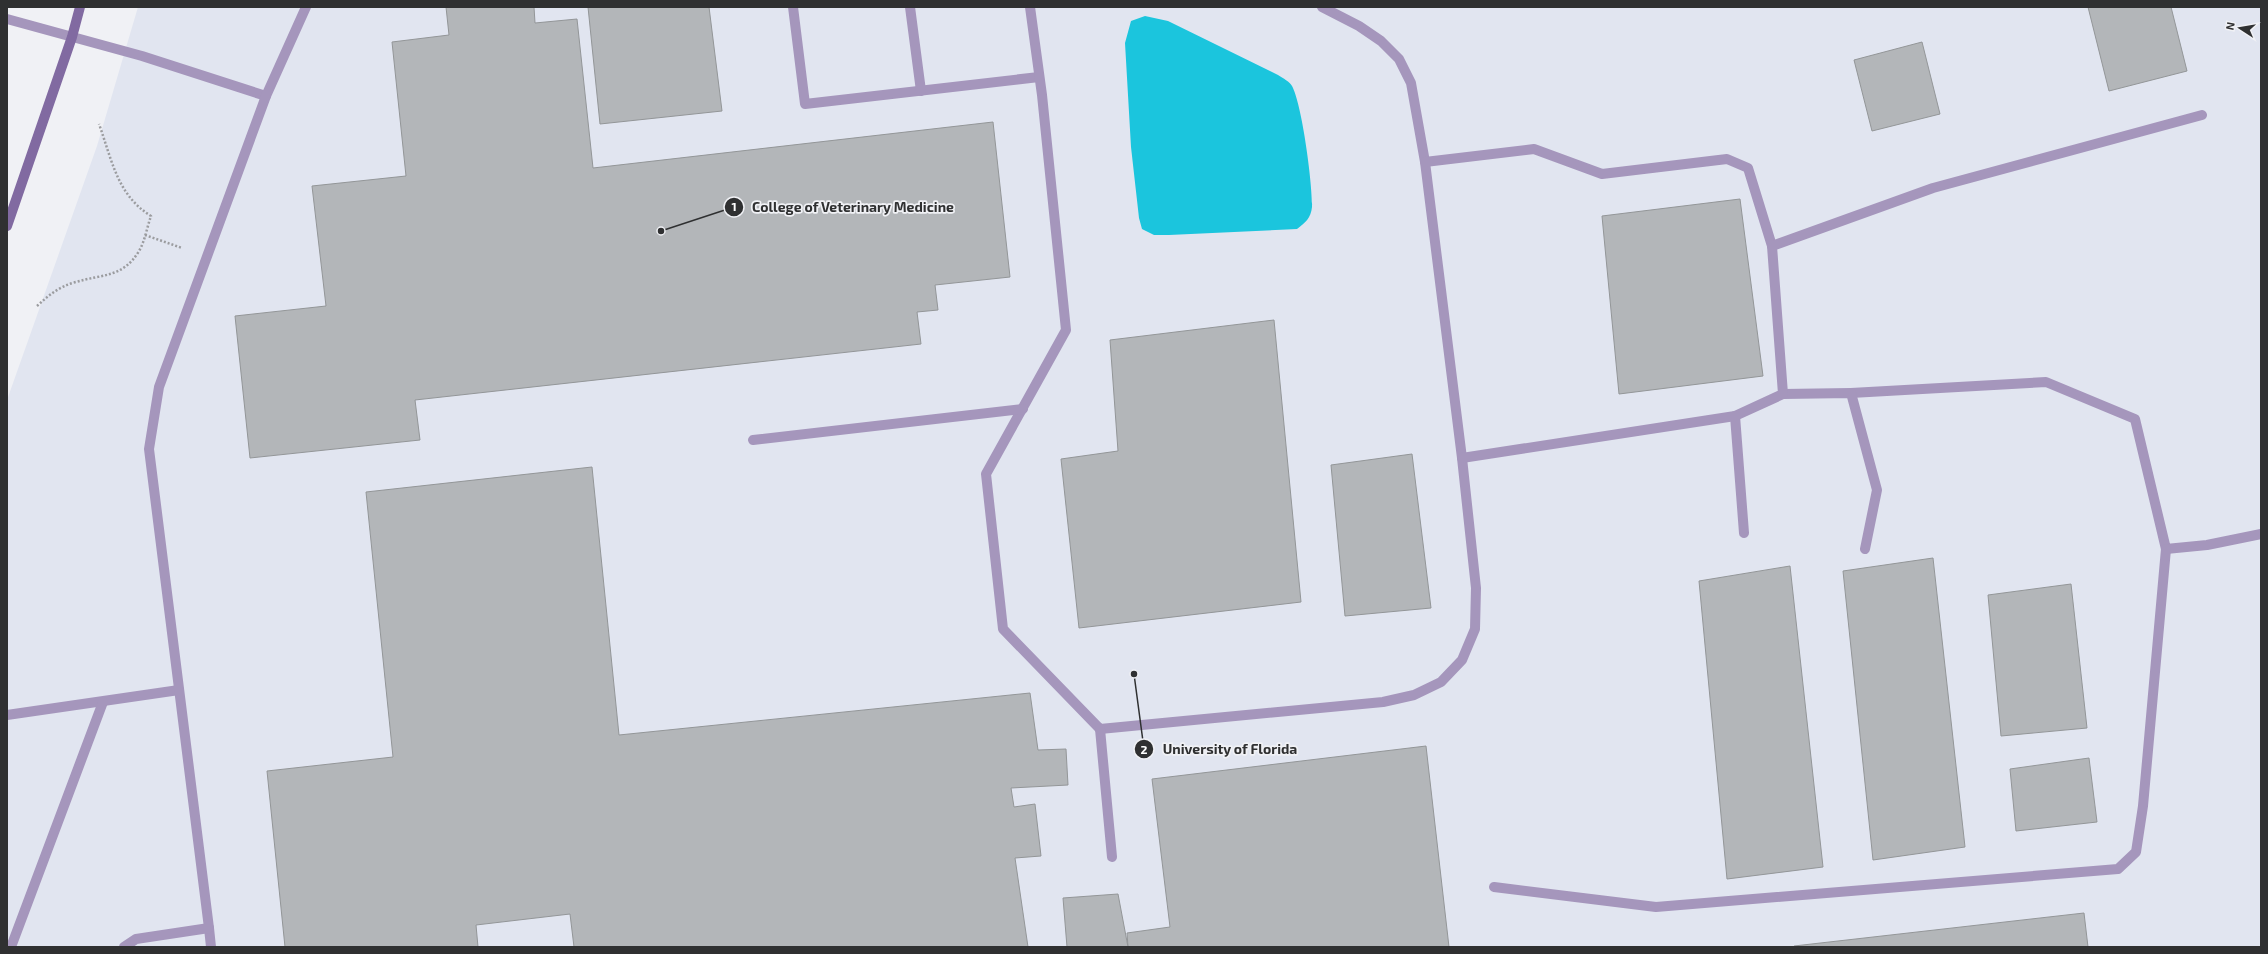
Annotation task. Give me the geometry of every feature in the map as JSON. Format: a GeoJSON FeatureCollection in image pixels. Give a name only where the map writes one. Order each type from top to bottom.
{"type":"FeatureCollection","features":[{"type":"Feature","properties":{"kind":"main road"},"geometry":{"type":"LineString","coordinates":[[7,226],[72,37],[80,7]]}},
{"type":"Feature","properties":{"kind":"lane"},"geometry":{"type":"LineString","coordinates":[[211,947],[149,449],[159,387],[266,96],[306,7]]}},
{"type":"Feature","properties":{"kind":"lane"},"geometry":{"type":"LineString","coordinates":[[793,7],[805,104],[1039,77]]}},
{"type":"Feature","properties":{"kind":"lane"},"geometry":{"type":"LineString","coordinates":[[910,7],[921,91]]}},
{"type":"Feature","properties":{"kind":"lane"},"geometry":{"type":"LineString","coordinates":[[1030,7],[1066,330],[986,474],[1003,630],[1100,729],[1112,857]]}},
{"type":"Feature","properties":{"kind":"lane"},"geometry":{"type":"LineString","coordinates":[[1100,729],[1383,702],[1414,695],[1441,682],[1462,660],[1475,628],[1476,588],[1462,458],[1425,162],[1411,83],[1400,59],[1381,41],[1359,26],[1322,7]]}},
{"type":"Feature","properties":{"kind":"lane"},"geometry":{"type":"LineString","coordinates":[[7,19],[142,56],[266,96]]}},
{"type":"Feature","properties":{"kind":"lane"},"geometry":{"type":"LineString","coordinates":[[1772,246],[1934,188],[2202,115]]}},
{"type":"Feature","properties":{"kind":"lane"},"geometry":{"type":"LineString","coordinates":[[1425,162],[1534,149],[1602,174],[1727,159],[1748,168],[1772,246],[1783,394]]}},
{"type":"Feature","properties":{"kind":"lane"},"geometry":{"type":"LineString","coordinates":[[1462,458],[1735,416],[1783,394],[1851,393],[2046,382],[2135,419],[2166,549],[2143,806],[2136,852],[2118,869],[1656,907],[1494,887]]}},
{"type":"Feature","properties":{"kind":"lane"},"geometry":{"type":"LineString","coordinates":[[1851,393],[1877,490],[1865,549]]}},
{"type":"Feature","properties":{"kind":"lane"},"geometry":{"type":"LineString","coordinates":[[753,440],[1023,409]]}},
{"type":"Feature","properties":{"kind":"lane"},"geometry":{"type":"LineString","coordinates":[[1735,416],[1744,533]]}},
{"type":"Feature","properties":{"kind":"lane"},"geometry":{"type":"LineString","coordinates":[[2166,549],[2207,544],[2261,534]]}},
{"type":"Feature","properties":{"kind":"lane"},"geometry":{"type":"LineString","coordinates":[[7,715],[178,690]]}},
{"type":"Feature","properties":{"kind":"lane"},"geometry":{"type":"LineString","coordinates":[[11,947],[103,702]]}},
{"type":"Feature","properties":{"kind":"lane"},"geometry":{"type":"LineString","coordinates":[[124,947],[136,939],[209,928]]}},
{"type":"Feature","properties":{"kind":"path"},"geometry":{"type":"LineString","coordinates":[[37,306],[49,295],[60,288],[75,282],[118,272],[131,262],[140,250],[151,216],[138,208],[124,193],[99,124]]}},
{"type":"Feature","properties":{"kind":"path"},"geometry":{"type":"LineString","coordinates":[[145,235],[207,257]]}},
{"type":"Feature","properties":{"kind":"shaded area"},"geometry":{"type":"Polygon","coordinates":[[[138,7],[2261,7],[2261,947],[7,947],[7,400],[97,146],[138,7]]]}},
{"type":"Feature","properties":{"kind":"water"},"geometry":{"type":"Polygon","coordinates":[[[1145,16],[1168,21],[1278,75],[1291,85],[1296,96],[1303,127],[1309,164],[1312,197],[1312,207],[1309,217],[1297,229],[1154,235],[1142,229],[1139,218],[1131,147],[1125,43],[1131,21],[1145,16]]]}},
{"type":"Feature","properties":{"kind":"building"},"geometry":{"type":"Polygon","coordinates":[[[446,7],[534,7],[535,23],[577,19],[593,168],[993,122],[1010,277],[935,285],[938,310],[917,312],[921,344],[415,400],[420,440],[250,458],[235,316],[326,306],[312,186],[406,176],[392,42],[449,35],[446,7]]]}},
{"type":"Feature","properties":{"kind":"building"},"geometry":{"type":"Polygon","coordinates":[[[588,7],[709,7],[722,111],[600,124],[588,7]]]}},
{"type":"Feature","properties":{"kind":"building"},"geometry":{"type":"Polygon","coordinates":[[[2088,7],[2171,7],[2187,71],[2109,91],[2088,7]]]}},
{"type":"Feature","properties":{"kind":"building"},"geometry":{"type":"Polygon","coordinates":[[[1922,42],[1940,114],[1872,131],[1854,60],[1922,42]]]}},
{"type":"Feature","properties":{"kind":"building"},"geometry":{"type":"Polygon","coordinates":[[[1740,199],[1763,376],[1619,394],[1602,216],[1740,199]]]}},
{"type":"Feature","properties":{"kind":"building"},"geometry":{"type":"Polygon","coordinates":[[[1274,320],[1301,602],[1079,628],[1061,459],[1118,451],[1110,340],[1274,320]]]}},
{"type":"Feature","properties":{"kind":"building"},"geometry":{"type":"Polygon","coordinates":[[[1412,454],[1431,608],[1345,616],[1331,465],[1412,454]]]}},
{"type":"Feature","properties":{"kind":"building"},"geometry":{"type":"Polygon","coordinates":[[[592,467],[619,735],[1030,693],[1038,750],[1066,749],[1068,785],[1011,788],[1014,807],[1035,804],[1041,856],[1015,858],[1028,947],[574,947],[570,914],[476,925],[478,947],[285,947],[267,771],[393,757],[366,492],[592,467]]]}},
{"type":"Feature","properties":{"kind":"building"},"geometry":{"type":"Polygon","coordinates":[[[1933,558],[1965,847],[1873,860],[1843,571],[1933,558]]]}},
{"type":"Feature","properties":{"kind":"building"},"geometry":{"type":"Polygon","coordinates":[[[1790,566],[1823,867],[1727,879],[1699,581],[1790,566]]]}},
{"type":"Feature","properties":{"kind":"building"},"geometry":{"type":"Polygon","coordinates":[[[2071,584],[2087,728],[2001,736],[1988,595],[2071,584]]]}},
{"type":"Feature","properties":{"kind":"building"},"geometry":{"type":"Polygon","coordinates":[[[1426,746],[1449,947],[1128,947],[1127,933],[1170,927],[1152,779],[1426,746]]]}},
{"type":"Feature","properties":{"kind":"building"},"geometry":{"type":"Polygon","coordinates":[[[2089,758],[2097,822],[2016,831],[2010,769],[2089,758]]]}},
{"type":"Feature","properties":{"kind":"building"},"geometry":{"type":"Polygon","coordinates":[[[1118,894],[1128,947],[1067,947],[1063,898],[1118,894]]]}},
{"type":"Feature","properties":{"kind":"building"},"geometry":{"type":"Polygon","coordinates":[[[2084,913],[2088,947],[1794,947],[1794,946],[2084,913]]]}},
{"type":"Feature","properties":{"kind":"place","name":"College of Veterinary Medicine"},"geometry":{"type":"Point","coordinates":[661,231]}},
{"type":"Feature","properties":{"kind":"place","name":"University of Florida"},"geometry":{"type":"Point","coordinates":[1134,674]}}]}
